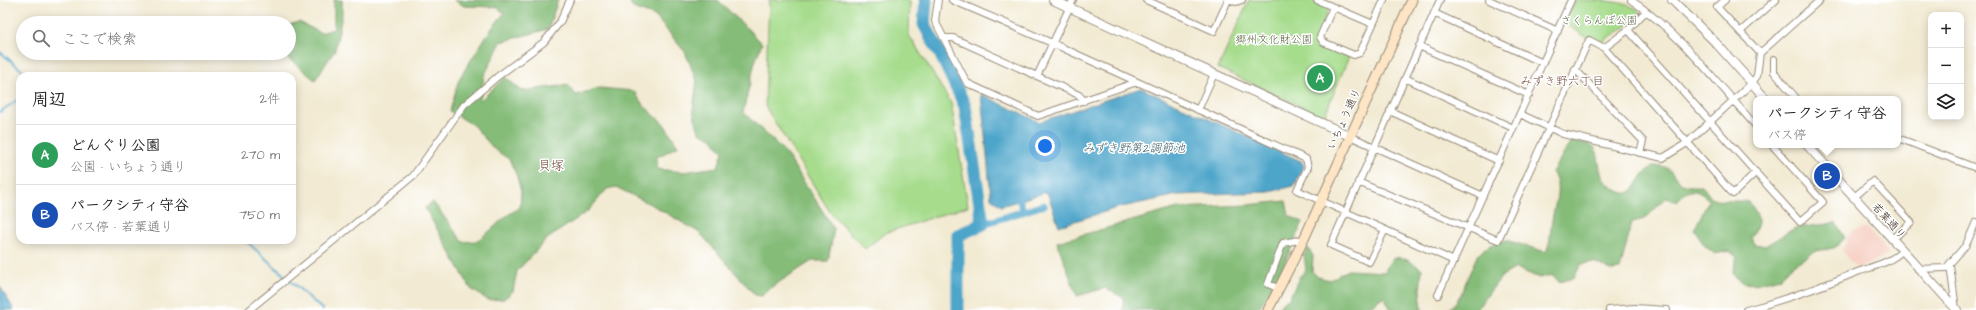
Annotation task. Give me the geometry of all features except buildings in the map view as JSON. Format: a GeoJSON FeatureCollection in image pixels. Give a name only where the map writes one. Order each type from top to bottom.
{"type":"FeatureCollection","features":[{"type":"Feature","properties":{"kind":"main road","name":"いちょう通り"},"geometry":{"type":"LineString","coordinates":[[1268,310],[1280,289],[1304,239],[1409,1]]}},
{"type":"Feature","properties":{"kind":"street"},"geometry":{"type":"LineString","coordinates":[[249,310],[413,176],[464,106],[497,77],[544,42],[560,22],[570,0]]}},
{"type":"Feature","properties":{"kind":"street"},"geometry":{"type":"LineString","coordinates":[[938,0],[935,21],[967,83],[1038,116],[1137,82]]}},
{"type":"Feature","properties":{"kind":"street"},"geometry":{"type":"LineString","coordinates":[[952,0],[1052,43],[1306,159],[1308,167],[1297,190],[1454,261]]}},
{"type":"Feature","properties":{"kind":"street"},"geometry":{"type":"LineString","coordinates":[[1053,0],[1071,4],[1214,74],[1483,196]]}},
{"type":"Feature","properties":{"kind":"street"},"geometry":{"type":"LineString","coordinates":[[1146,0],[1214,31],[1229,0],[1236,2],[1242,0]]}},
{"type":"Feature","properties":{"kind":"street"},"geometry":{"type":"LineString","coordinates":[[1318,0],[1373,24]]}},
{"type":"Feature","properties":{"kind":"street"},"geometry":{"type":"LineString","coordinates":[[1333,7],[1320,37],[1323,42],[1354,55],[1360,53],[1384,0]]}},
{"type":"Feature","properties":{"kind":"street"},"geometry":{"type":"LineString","coordinates":[[1385,230],[1369,262],[1331,245],[1344,212],[1440,0]]}},
{"type":"Feature","properties":{"kind":"street"},"geometry":{"type":"LineString","coordinates":[[1489,0],[1558,31]]}},
{"type":"Feature","properties":{"kind":"street"},"geometry":{"type":"LineString","coordinates":[[1438,295],[1571,0]]}},
{"type":"Feature","properties":{"kind":"street"},"geometry":{"type":"LineString","coordinates":[[1631,0],[1646,11],[1688,49],[1753,123]]}},
{"type":"Feature","properties":{"kind":"street"},"geometry":{"type":"LineString","coordinates":[[1672,0],[1698,24],[1763,96]]}},
{"type":"Feature","properties":{"kind":"street"},"geometry":{"type":"LineString","coordinates":[[1726,0],[1717,7],[1760,53]]}},
{"type":"Feature","properties":{"kind":"street"},"geometry":{"type":"LineString","coordinates":[[1741,31],[1776,0]]}},
{"type":"Feature","properties":{"kind":"street"},"geometry":{"type":"LineString","coordinates":[[1520,114],[1563,134],[1663,158],[1687,143],[1752,83],[1757,76],[1760,53],[1820,0]]}},
{"type":"Feature","properties":{"kind":"street"},"geometry":{"type":"LineString","coordinates":[[1037,76],[1071,4]]}},
{"type":"Feature","properties":{"kind":"street"},"geometry":{"type":"LineString","coordinates":[[1604,48],[1628,30],[1646,11]]}},
{"type":"Feature","properties":{"kind":"street"},"geometry":{"type":"LineString","coordinates":[[1434,13],[1543,63]]}},
{"type":"Feature","properties":{"kind":"street"},"geometry":{"type":"LineString","coordinates":[[1628,30],[1800,222],[1823,202],[1775,148]]}},
{"type":"Feature","properties":{"kind":"street"},"geometry":{"type":"LineString","coordinates":[[944,38],[954,38],[1079,95],[1084,101]]}},
{"type":"Feature","properties":{"kind":"street"},"geometry":{"type":"LineString","coordinates":[[1358,182],[1498,240],[1575,69],[1590,40],[1604,48],[1734,194],[1756,172]]}},
{"type":"Feature","properties":{"kind":"street"},"geometry":{"type":"LineString","coordinates":[[1419,46],[1529,95]]}},
{"type":"Feature","properties":{"kind":"street"},"geometry":{"type":"LineString","coordinates":[[1774,59],[1774,72],[1794,96]]}},
{"type":"Feature","properties":{"kind":"street"},"geometry":{"type":"LineString","coordinates":[[1575,69],[1642,141],[1640,153]]}},
{"type":"Feature","properties":{"kind":"street"},"geometry":{"type":"LineString","coordinates":[[1198,110],[1214,74]]}},
{"type":"Feature","properties":{"kind":"street"},"geometry":{"type":"LineString","coordinates":[[1405,78],[1513,128]]}},
{"type":"Feature","properties":{"kind":"street"},"geometry":{"type":"LineString","coordinates":[[1390,111],[1499,161]]}},
{"type":"Feature","properties":{"kind":"street"},"geometry":{"type":"LineString","coordinates":[[1901,139],[1976,168]]}},
{"type":"Feature","properties":{"kind":"street","name":"若葉通り"},"geometry":{"type":"LineString","coordinates":[[1810,148],[1956,310]]}},
{"type":"Feature","properties":{"kind":"street"},"geometry":{"type":"LineString","coordinates":[[1854,198],[1873,181],[1910,222],[1892,240]]}},
{"type":"Feature","properties":{"kind":"street"},"geometry":{"type":"LineString","coordinates":[[1918,269],[1946,268],[1950,265],[1966,245],[1976,222]]}},
{"type":"Feature","properties":{"kind":"street"},"geometry":{"type":"LineString","coordinates":[[1280,289],[1268,284],[1283,243],[1304,239]]}},
{"type":"Feature","properties":{"kind":"street"},"geometry":{"type":"LineString","coordinates":[[1746,310],[1779,301],[1844,278],[1895,258],[1902,251]]}},
{"type":"Feature","properties":{"kind":"street"},"geometry":{"type":"LineString","coordinates":[[1950,265],[1956,310]]}},
{"type":"Feature","properties":{"kind":"street"},"geometry":{"type":"LineString","coordinates":[[1609,310],[1634,308],[1667,310]]}},
{"type":"Feature","properties":{"kind":"shaded area"},"geometry":{"type":"Polygon","coordinates":[[[1867,228],[1890,254],[1857,269],[1842,252],[1848,236],[1854,231],[1867,228]]]}},
{"type":"Feature","properties":{"kind":"green space"},"geometry":{"type":"Polygon","coordinates":[[[334,0],[342,0],[342,15],[335,50],[315,80],[291,60],[296,60],[296,23],[299,22],[321,33],[334,29],[334,0]]]}},
{"type":"Feature","properties":{"kind":"green space"},"geometry":{"type":"Polygon","coordinates":[[[454,0],[558,0],[548,29],[501,42],[484,76],[480,101],[505,77],[522,91],[568,85],[576,95],[599,88],[634,91],[643,105],[664,124],[678,146],[657,157],[657,169],[683,172],[718,167],[723,152],[712,138],[699,132],[693,110],[697,81],[685,52],[655,16],[633,8],[629,0],[718,0],[762,43],[755,62],[743,112],[785,152],[834,229],[828,261],[812,261],[770,288],[762,296],[755,295],[700,233],[656,207],[616,187],[607,189],[588,211],[547,239],[517,271],[513,291],[504,299],[488,300],[471,289],[425,208],[433,202],[463,242],[477,241],[505,217],[520,207],[521,192],[517,176],[509,159],[495,150],[473,125],[450,111],[459,79],[487,35],[504,13],[497,7],[464,6],[454,0]]]}},
{"type":"Feature","properties":{"kind":"green space"},"geometry":{"type":"Polygon","coordinates":[[[769,0],[910,0],[909,35],[951,103],[968,206],[885,233],[865,249],[830,212],[765,106],[769,0]]]}},
{"type":"Feature","properties":{"kind":"green space","name":"郷州文化財公園"},"geometry":{"type":"Polygon","coordinates":[[[1249,0],[1311,0],[1327,7],[1328,11],[1315,42],[1349,56],[1324,117],[1218,68],[1249,0]]]}},
{"type":"Feature","properties":{"kind":"green space","name":"さくらんぼ公園"},"geometry":{"type":"Polygon","coordinates":[[[1576,0],[1621,3],[1629,5],[1641,13],[1624,28],[1602,42],[1589,39],[1565,23],[1576,0]]]}},
{"type":"Feature","properties":{"kind":"green space"},"geometry":{"type":"Polygon","coordinates":[[[1572,141],[1589,144],[1595,148],[1600,171],[1604,179],[1618,191],[1626,193],[1632,191],[1645,172],[1651,168],[1660,166],[1667,168],[1679,181],[1685,185],[1702,186],[1713,199],[1749,202],[1758,219],[1757,227],[1751,237],[1755,244],[1765,246],[1795,228],[1836,223],[1845,238],[1834,248],[1816,251],[1793,265],[1780,278],[1755,284],[1744,283],[1732,274],[1737,257],[1729,251],[1715,254],[1705,246],[1694,230],[1709,200],[1700,193],[1692,191],[1685,194],[1677,202],[1666,198],[1645,219],[1632,222],[1620,269],[1611,270],[1594,262],[1581,264],[1574,278],[1559,282],[1553,275],[1539,278],[1516,268],[1502,276],[1476,310],[1447,310],[1454,305],[1461,294],[1477,256],[1484,249],[1495,243],[1506,240],[1546,252],[1550,241],[1557,196],[1557,184],[1552,172],[1572,141]]]}},
{"type":"Feature","properties":{"kind":"green space"},"geometry":{"type":"Polygon","coordinates":[[[1286,201],[1289,216],[1303,222],[1276,282],[1257,310],[1122,310],[1124,298],[1105,288],[1077,296],[1057,242],[1178,208],[1248,205],[1286,201]]]}},
{"type":"Feature","properties":{"kind":"green space"},"geometry":{"type":"Polygon","coordinates":[[[1308,248],[1313,256],[1312,271],[1318,277],[1330,280],[1348,270],[1385,272],[1388,264],[1392,260],[1396,258],[1406,259],[1422,269],[1420,291],[1422,310],[1391,310],[1384,296],[1369,307],[1368,310],[1277,310],[1283,302],[1289,299],[1300,276],[1306,270],[1304,255],[1308,248]]]}},
{"type":"Feature","properties":{"kind":"water","name":"みずき野第2調節池"},"geometry":{"type":"Polygon","coordinates":[[[1141,88],[1301,161],[1304,166],[1294,186],[1269,192],[1178,195],[1117,208],[1059,226],[1047,192],[1001,206],[991,198],[981,94],[1039,122],[1141,88]]]}},
{"type":"Feature","properties":{"kind":"water"},"geometry":{"type":"Polygon","coordinates":[[[0,286],[14,310],[0,310],[0,286]]]}},
{"type":"Feature","properties":{"kind":"waterway"},"geometry":{"type":"LineString","coordinates":[[926,0],[924,24],[940,53],[965,106],[983,224],[958,235],[958,310]]}},
{"type":"Feature","properties":{"kind":"waterway"},"geometry":{"type":"LineString","coordinates":[[0,52],[24,72]]}},
{"type":"Feature","properties":{"kind":"waterway"},"geometry":{"type":"LineString","coordinates":[[0,112],[16,101]]}},
{"type":"Feature","properties":{"kind":"waterway"},"geometry":{"type":"LineString","coordinates":[[1020,201],[1023,212]]}},
{"type":"Feature","properties":{"kind":"waterway"},"geometry":{"type":"LineString","coordinates":[[983,224],[1044,205]]}},
{"type":"Feature","properties":{"kind":"waterway"},"geometry":{"type":"LineString","coordinates":[[249,244],[323,310]]}},
{"type":"Feature","properties":{"kind":"place","name":"どんぐり公園"},"geometry":{"type":"Point","coordinates":[1320,78]}},
{"type":"Feature","properties":{"kind":"place","name":"パークシティ守谷"},"geometry":{"type":"Point","coordinates":[1827,176]}},
{"type":"Feature","properties":{"kind":"district","name":"みずき野六丁目"},"geometry":{"type":"Point","coordinates":[1562,81]}},
{"type":"Feature","properties":{"kind":"district","name":"貝塚"},"geometry":{"type":"Point","coordinates":[551,166]}}]}
